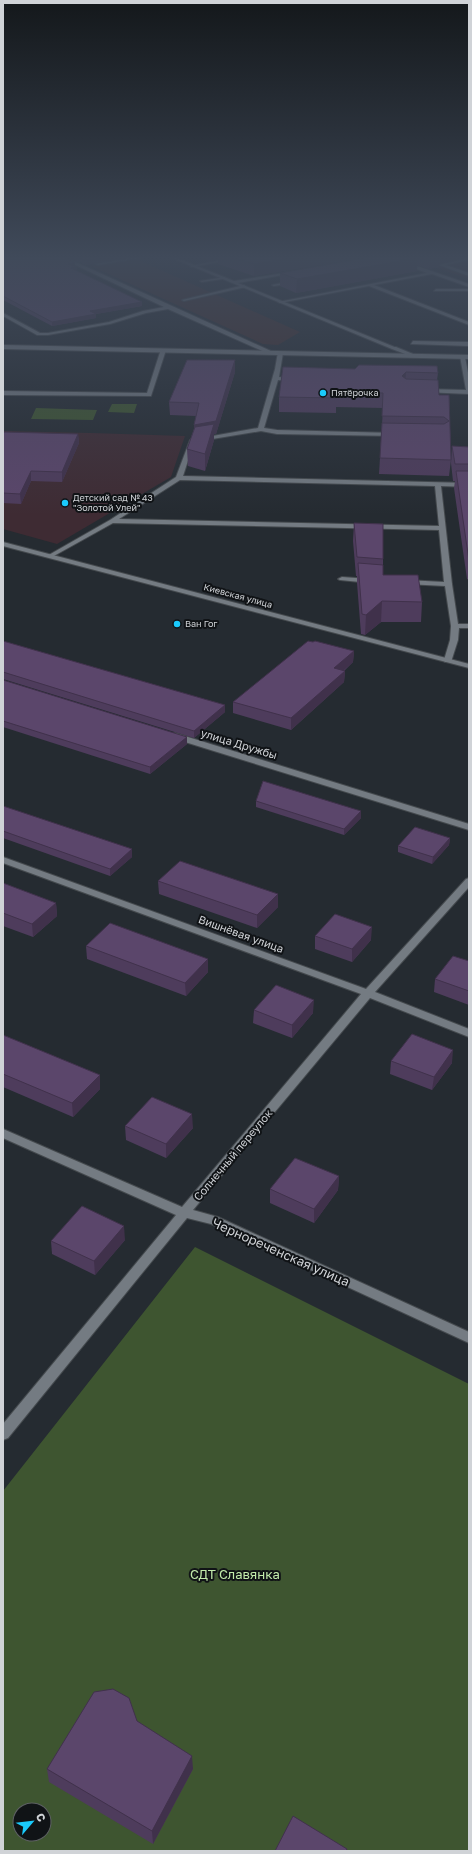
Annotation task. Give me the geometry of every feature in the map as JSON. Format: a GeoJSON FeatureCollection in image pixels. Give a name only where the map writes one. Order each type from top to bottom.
{"type":"FeatureCollection","features":[{"type":"Feature","properties":{"kind":"street"},"geometry":{"type":"LineString","coordinates":[[248,343],[271,353]]}},
{"type":"Feature","properties":{"kind":"street"},"geometry":{"type":"LineString","coordinates":[[380,343],[415,356]]}},
{"type":"Feature","properties":{"kind":"street"},"geometry":{"type":"LineString","coordinates":[[413,343],[469,344]]}},
{"type":"Feature","properties":{"kind":"street"},"geometry":{"type":"LineString","coordinates":[[3,347],[469,357]]}},
{"type":"Feature","properties":{"kind":"street"},"geometry":{"type":"LineString","coordinates":[[3,393],[149,395],[163,350]]}},
{"type":"Feature","properties":{"kind":"street"},"geometry":{"type":"LineString","coordinates":[[261,429],[276,378],[280,353]]}},
{"type":"Feature","properties":{"kind":"street"},"geometry":{"type":"LineString","coordinates":[[419,391],[469,391],[462,357]]}},
{"type":"Feature","properties":{"kind":"street"},"geometry":{"type":"LineString","coordinates":[[276,378],[299,379]]}},
{"type":"Feature","properties":{"kind":"street"},"geometry":{"type":"LineString","coordinates":[[179,478],[192,441],[261,429],[277,432],[404,435]]}},
{"type":"Feature","properties":{"kind":"street"},"geometry":{"type":"LineString","coordinates":[[50,556],[112,521],[179,478],[469,485]]}},
{"type":"Feature","properties":{"kind":"street"},"geometry":{"type":"LineString","coordinates":[[438,484],[448,584],[455,626],[454,640],[448,660]]}},
{"type":"Feature","properties":{"kind":"street"},"geometry":{"type":"LineString","coordinates":[[112,521],[443,528]]}},
{"type":"Feature","properties":{"kind":"street","name":"Киевская улица"},"geometry":{"type":"LineString","coordinates":[[3,544],[469,666]]}},
{"type":"Feature","properties":{"kind":"street"},"geometry":{"type":"LineString","coordinates":[[342,579],[380,581]]}},
{"type":"Feature","properties":{"kind":"street"},"geometry":{"type":"LineString","coordinates":[[395,582],[448,584]]}},
{"type":"Feature","properties":{"kind":"street"},"geometry":{"type":"LineString","coordinates":[[455,626],[469,626]]}},
{"type":"Feature","properties":{"kind":"street","name":"улица Дружбы"},"geometry":{"type":"LineString","coordinates":[[163,732],[469,827]]}},
{"type":"Feature","properties":{"kind":"street","name":"Вишнёвая улица"},"geometry":{"type":"LineString","coordinates":[[3,860],[368,993],[469,1034]]}},
{"type":"Feature","properties":{"kind":"street","name":"Солнечный переулок"},"geometry":{"type":"LineString","coordinates":[[3,1434],[184,1213],[368,993],[469,881]]}},
{"type":"Feature","properties":{"kind":"street","name":"Чернореченская улица"},"geometry":{"type":"LineString","coordinates":[[3,1133],[184,1213],[214,1220],[469,1338]]}},
{"type":"Feature","properties":{"kind":"shaded area"},"geometry":{"type":"Polygon","coordinates":[[[260,343],[282,343],[278,345],[260,343]]]}},
{"type":"Feature","properties":{"kind":"shaded area","name":"Детский сад № 43 \"Золотой Улей\""},"geometry":{"type":"Polygon","coordinates":[[[3,431],[185,436],[171,477],[57,544],[3,529],[3,431]]]}},
{"type":"Feature","properties":{"kind":"green space"},"geometry":{"type":"Polygon","coordinates":[[[112,404],[137,404],[134,413],[108,412],[112,404]]]}},
{"type":"Feature","properties":{"kind":"green space"},"geometry":{"type":"Polygon","coordinates":[[[36,408],[97,410],[93,420],[31,419],[36,408]]]}},
{"type":"Feature","properties":{"kind":"green space","name":"СДТ Славянка"},"geometry":{"type":"Polygon","coordinates":[[[195,1247],[469,1384],[469,1851],[3,1851],[3,1491],[195,1247]]]}},
{"type":"Feature","properties":{"kind":"building"},"geometry":{"type":"Polygon","coordinates":[[[187,360],[235,360],[216,421],[194,425],[199,403],[169,402],[187,360]]]}},
{"type":"Feature","properties":{"kind":"building"},"geometry":{"type":"Polygon","coordinates":[[[359,365],[437,366],[438,373],[406,372],[402,376],[406,379],[438,380],[439,395],[449,395],[451,460],[380,458],[382,423],[444,424],[449,421],[444,417],[382,416],[383,393],[337,392],[336,398],[279,397],[283,367],[355,369],[359,365]]]}},
{"type":"Feature","properties":{"kind":"building"},"geometry":{"type":"Polygon","coordinates":[[[214,424],[205,454],[187,449],[195,427],[214,424]]]}},
{"type":"Feature","properties":{"kind":"building"},"geometry":{"type":"Polygon","coordinates":[[[4,432],[78,434],[62,472],[31,471],[20,494],[3,493],[4,432]]]}},
{"type":"Feature","properties":{"kind":"building"},"geometry":{"type":"Polygon","coordinates":[[[452,446],[469,447],[469,464],[455,464],[452,446]]]}},
{"type":"Feature","properties":{"kind":"building"},"geometry":{"type":"Polygon","coordinates":[[[456,471],[469,471],[469,561],[456,471]]]}},
{"type":"Feature","properties":{"kind":"building"},"geometry":{"type":"Polygon","coordinates":[[[354,523],[383,524],[383,559],[357,557],[354,523]]]}},
{"type":"Feature","properties":{"kind":"building"},"geometry":{"type":"Polygon","coordinates":[[[358,563],[383,565],[383,575],[418,575],[422,602],[382,601],[366,615],[362,614],[358,563]]]}},
{"type":"Feature","properties":{"kind":"building"},"geometry":{"type":"Polygon","coordinates":[[[3,641],[225,705],[194,731],[3,672],[3,641]]]}},
{"type":"Feature","properties":{"kind":"building"},"geometry":{"type":"Polygon","coordinates":[[[308,641],[315,641],[354,651],[334,668],[345,671],[291,718],[233,702],[308,641]]]}},
{"type":"Feature","properties":{"kind":"building"},"geometry":{"type":"Polygon","coordinates":[[[3,680],[187,737],[150,767],[3,721],[3,680]]]}},
{"type":"Feature","properties":{"kind":"building"},"geometry":{"type":"Polygon","coordinates":[[[263,781],[361,811],[344,829],[256,801],[263,781]]]}},
{"type":"Feature","properties":{"kind":"building"},"geometry":{"type":"Polygon","coordinates":[[[3,806],[132,849],[110,869],[3,831],[3,806]]]}},
{"type":"Feature","properties":{"kind":"building"},"geometry":{"type":"Polygon","coordinates":[[[415,827],[450,838],[433,857],[398,846],[415,827]]]}},
{"type":"Feature","properties":{"kind":"building"},"geometry":{"type":"Polygon","coordinates":[[[180,861],[278,894],[257,915],[158,881],[180,861]]]}},
{"type":"Feature","properties":{"kind":"building"},"geometry":{"type":"Polygon","coordinates":[[[3,883],[56,903],[32,924],[3,913],[3,883]]]}},
{"type":"Feature","properties":{"kind":"building"},"geometry":{"type":"Polygon","coordinates":[[[335,914],[372,927],[352,949],[315,936],[335,914]]]}},
{"type":"Feature","properties":{"kind":"building"},"geometry":{"type":"Polygon","coordinates":[[[110,923],[208,959],[185,983],[86,946],[110,923]]]}},
{"type":"Feature","properties":{"kind":"building"},"geometry":{"type":"Polygon","coordinates":[[[453,956],[469,961],[469,991],[435,979],[453,956]]]}},
{"type":"Feature","properties":{"kind":"building"},"geometry":{"type":"Polygon","coordinates":[[[276,985],[314,1000],[292,1025],[254,1010],[276,985]]]}},
{"type":"Feature","properties":{"kind":"building"},"geometry":{"type":"Polygon","coordinates":[[[412,1034],[453,1050],[434,1077],[391,1061],[412,1034]]]}},
{"type":"Feature","properties":{"kind":"building"},"geometry":{"type":"Polygon","coordinates":[[[3,1035],[100,1075],[72,1103],[3,1074],[3,1035]]]}},
{"type":"Feature","properties":{"kind":"building"},"geometry":{"type":"Polygon","coordinates":[[[152,1097],[192,1114],[166,1144],[125,1126],[152,1097]]]}},
{"type":"Feature","properties":{"kind":"building"},"geometry":{"type":"Polygon","coordinates":[[[295,1158],[339,1176],[314,1209],[270,1189],[295,1158]]]}},
{"type":"Feature","properties":{"kind":"building"},"geometry":{"type":"Polygon","coordinates":[[[82,1206],[124,1226],[94,1261],[51,1241],[82,1206]]]}},
{"type":"Feature","properties":{"kind":"building"},"geometry":{"type":"Polygon","coordinates":[[[113,1689],[129,1698],[137,1721],[192,1756],[152,1831],[47,1769],[94,1692],[113,1689]]]}},
{"type":"Feature","properties":{"kind":"building"},"geometry":{"type":"Polygon","coordinates":[[[293,1816],[347,1849],[346,1851],[275,1851],[293,1816]]]}},
{"type":"Feature","properties":{"kind":"place","name":"Пятёрочка"},"geometry":{"type":"Point","coordinates":[323,393]}},
{"type":"Feature","properties":{"kind":"place","name":"Детский сад № 43 \"Золотой Улей\""},"geometry":{"type":"Point","coordinates":[65,503]}},
{"type":"Feature","properties":{"kind":"place","name":"Ван Гог"},"geometry":{"type":"Point","coordinates":[177,624]}}]}
